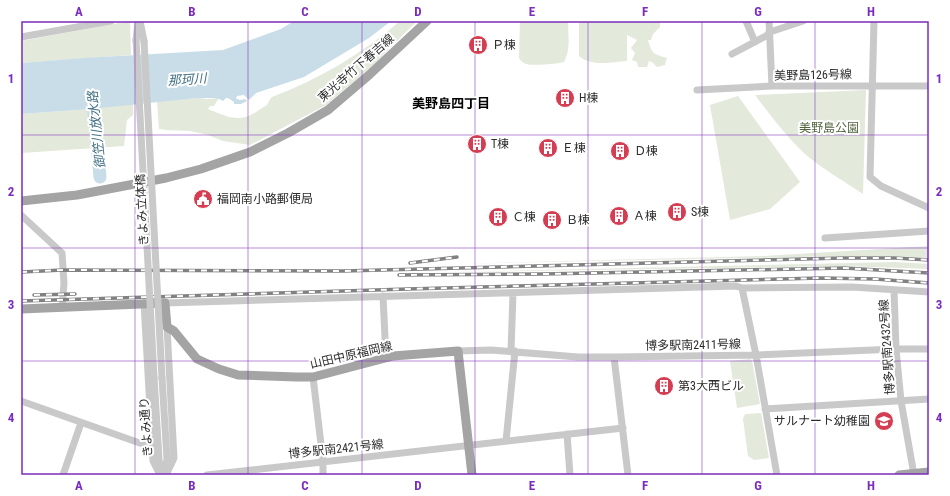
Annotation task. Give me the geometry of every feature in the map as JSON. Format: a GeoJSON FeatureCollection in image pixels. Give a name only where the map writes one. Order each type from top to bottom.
{"type":"FeatureCollection","features":[{"type":"Feature","properties":{"kind":"main road","name":"東光寺竹下春吉線"},"geometry":{"type":"LineString","coordinates":[[21,201],[78,195],[166,178],[201,170],[250,152],[288,133],[328,110],[369,75],[427,21]]}},
{"type":"Feature","properties":{"kind":"main road"},"geometry":{"type":"LineString","coordinates":[[21,310],[165,302],[167,328]]}},
{"type":"Feature","properties":{"kind":"main road","name":"山田中原福岡線"},"geometry":{"type":"LineString","coordinates":[[167,328],[174,332],[197,359],[206,365],[238,375],[313,377],[393,356],[458,351]]}},
{"type":"Feature","properties":{"kind":"main road"},"geometry":{"type":"LineString","coordinates":[[458,351],[472,475]]}},
{"type":"Feature","properties":{"kind":"main road"},"geometry":{"type":"LineString","coordinates":[[899,475],[929,472]]}},
{"type":"Feature","properties":{"kind":"street"},"geometry":{"type":"LineString","coordinates":[[21,37],[111,21]]}},
{"type":"Feature","properties":{"kind":"street","name":"きよみ立体橋"},"geometry":{"type":"LineString","coordinates":[[139,21],[136,40],[154,377]]}},
{"type":"Feature","properties":{"kind":"street","name":"きよみ立体橋"},"geometry":{"type":"LineString","coordinates":[[139,21],[144,41],[162,378]]}},
{"type":"Feature","properties":{"kind":"street"},"geometry":{"type":"LineString","coordinates":[[746,21],[755,42]]}},
{"type":"Feature","properties":{"kind":"street"},"geometry":{"type":"LineString","coordinates":[[769,21],[772,86]]}},
{"type":"Feature","properties":{"kind":"street"},"geometry":{"type":"LineString","coordinates":[[732,54],[766,36],[770,32],[803,21]]}},
{"type":"Feature","properties":{"kind":"street"},"geometry":{"type":"LineString","coordinates":[[874,21],[870,177],[881,186],[929,208]]}},
{"type":"Feature","properties":{"kind":"street","name":"美野島126号線"},"geometry":{"type":"LineString","coordinates":[[697,90],[772,86],[929,86]]}},
{"type":"Feature","properties":{"kind":"street"},"geometry":{"type":"LineString","coordinates":[[21,216],[62,253],[64,283],[62,308]]}},
{"type":"Feature","properties":{"kind":"street"},"geometry":{"type":"LineString","coordinates":[[825,238],[929,231]]}},
{"type":"Feature","properties":{"kind":"street"},"geometry":{"type":"LineString","coordinates":[[165,302],[736,286],[742,288],[815,287],[929,292]]}},
{"type":"Feature","properties":{"kind":"street"},"geometry":{"type":"LineString","coordinates":[[742,288],[756,355],[777,475]]}},
{"type":"Feature","properties":{"kind":"street","name":"博多駅南2432号線"},"geometry":{"type":"LineString","coordinates":[[894,290],[896,349],[901,401],[914,474]]}},
{"type":"Feature","properties":{"kind":"street"},"geometry":{"type":"LineString","coordinates":[[506,440],[513,351],[513,293]]}},
{"type":"Feature","properties":{"kind":"street"},"geometry":{"type":"LineString","coordinates":[[384,296],[386,358]]}},
{"type":"Feature","properties":{"kind":"street"},"geometry":{"type":"LineString","coordinates":[[144,303],[152,461],[163,475],[174,458],[167,328]]}},
{"type":"Feature","properties":{"kind":"street","name":"博多駅南2411号線"},"geometry":{"type":"LineString","coordinates":[[458,351],[513,351],[578,357],[614,357],[756,355],[929,349]]}},
{"type":"Feature","properties":{"kind":"street"},"geometry":{"type":"LineString","coordinates":[[614,357],[628,475]]}},
{"type":"Feature","properties":{"kind":"street","name":"きよみ通り"},"geometry":{"type":"LineString","coordinates":[[154,377],[159,459],[163,475]]}},
{"type":"Feature","properties":{"kind":"street"},"geometry":{"type":"LineString","coordinates":[[313,377],[323,461],[323,475]]}},
{"type":"Feature","properties":{"kind":"street","name":"きよみ通り"},"geometry":{"type":"LineString","coordinates":[[162,378],[167,459],[163,475]]}},
{"type":"Feature","properties":{"kind":"street"},"geometry":{"type":"LineString","coordinates":[[765,409],[929,399]]}},
{"type":"Feature","properties":{"kind":"street"},"geometry":{"type":"LineString","coordinates":[[21,401],[151,447]]}},
{"type":"Feature","properties":{"kind":"street"},"geometry":{"type":"LineString","coordinates":[[63,475],[81,423]]}},
{"type":"Feature","properties":{"kind":"street","name":"博多駅南2421号線"},"geometry":{"type":"LineString","coordinates":[[207,475],[506,440],[623,428]]}},
{"type":"Feature","properties":{"kind":"street"},"geometry":{"type":"LineString","coordinates":[[567,434],[570,475]]}},
{"type":"Feature","properties":{"kind":"green space"},"geometry":{"type":"Polygon","coordinates":[[[130,21],[131,55],[21,63],[21,41],[130,21]]]}},
{"type":"Feature","properties":{"kind":"green space"},"geometry":{"type":"Polygon","coordinates":[[[400,21],[417,21],[372,66],[326,105],[250,145],[223,141],[208,135],[190,131],[159,129],[157,101],[219,98],[214,106],[210,106],[208,109],[228,117],[246,117],[266,106],[272,97],[323,74],[339,65],[371,44],[400,21]]]}},
{"type":"Feature","properties":{"kind":"green space"},"geometry":{"type":"Polygon","coordinates":[[[520,21],[568,21],[568,52],[564,62],[534,65],[522,62],[519,58],[520,21]]]}},
{"type":"Feature","properties":{"kind":"green space"},"geometry":{"type":"Polygon","coordinates":[[[579,21],[660,21],[660,27],[653,34],[651,40],[648,40],[654,53],[667,58],[665,65],[657,67],[649,61],[647,67],[638,67],[637,62],[632,60],[635,53],[631,48],[637,40],[627,35],[627,61],[596,63],[584,59],[579,56],[579,21]]]}},
{"type":"Feature","properties":{"kind":"green space","name":"美野島公園"},"geometry":{"type":"Polygon","coordinates":[[[866,90],[863,194],[826,170],[805,154],[785,133],[755,95],[866,90]]]}},
{"type":"Feature","properties":{"kind":"green space"},"geometry":{"type":"Polygon","coordinates":[[[738,96],[800,182],[770,209],[730,220],[710,105],[738,96]]]}},
{"type":"Feature","properties":{"kind":"green space"},"geometry":{"type":"Polygon","coordinates":[[[133,104],[133,115],[127,120],[124,146],[21,153],[21,114],[91,109],[133,104]]]}},
{"type":"Feature","properties":{"kind":"green space"},"geometry":{"type":"Polygon","coordinates":[[[929,246],[929,258],[896,256],[842,256],[453,264],[764,256],[929,246]]]}},
{"type":"Feature","properties":{"kind":"green space"},"geometry":{"type":"Polygon","coordinates":[[[895,262],[929,264],[929,269],[844,266],[454,272],[895,262]]]}},
{"type":"Feature","properties":{"kind":"green space"},"geometry":{"type":"Polygon","coordinates":[[[750,359],[752,361],[760,404],[737,408],[730,361],[750,359]]]}},
{"type":"Feature","properties":{"kind":"green space"},"geometry":{"type":"Polygon","coordinates":[[[761,413],[769,458],[754,460],[748,456],[743,419],[745,414],[761,413]]]}},
{"type":"Feature","properties":{"kind":"water","name":"那珂川"},"geometry":{"type":"Polygon","coordinates":[[[294,21],[391,21],[369,38],[304,77],[256,93],[249,100],[244,95],[237,96],[237,99],[245,99],[247,101],[241,104],[234,104],[234,102],[228,98],[223,101],[214,98],[197,98],[91,109],[21,114],[21,63],[223,50],[281,29],[294,21]]]}},
{"type":"Feature","properties":{"kind":"waterway","name":"御笠川放水路"},"geometry":{"type":"LineString","coordinates":[[92,91],[100,177]]}},
{"type":"Feature","properties":{"kind":"railway"},"geometry":{"type":"LineString","coordinates":[[410,263],[457,257]]}},
{"type":"Feature","properties":{"kind":"railway"},"geometry":{"type":"LineString","coordinates":[[21,272],[63,270],[343,271],[843,258],[895,258],[929,260]]}},
{"type":"Feature","properties":{"kind":"railway"},"geometry":{"type":"LineString","coordinates":[[399,275],[543,274],[844,268],[929,273]]}},
{"type":"Feature","properties":{"kind":"railway"},"geometry":{"type":"LineString","coordinates":[[21,301],[821,278],[875,279],[929,283]]}},
{"type":"Feature","properties":{"kind":"railway"},"geometry":{"type":"LineString","coordinates":[[34,295],[75,294]]}},
{"type":"Feature","properties":{"kind":"place","name":"Ｐ棟"},"geometry":{"type":"Point","coordinates":[478,45]}},
{"type":"Feature","properties":{"kind":"place","name":"H棟"},"geometry":{"type":"Point","coordinates":[565,98]}},
{"type":"Feature","properties":{"kind":"place","name":"T棟"},"geometry":{"type":"Point","coordinates":[477,144]}},
{"type":"Feature","properties":{"kind":"place","name":"Ｅ棟"},"geometry":{"type":"Point","coordinates":[548,148]}},
{"type":"Feature","properties":{"kind":"place","name":"Ｄ棟"},"geometry":{"type":"Point","coordinates":[620,151]}},
{"type":"Feature","properties":{"kind":"place","name":"福岡南小路郵便局"},"geometry":{"type":"Point","coordinates":[203,199]}},
{"type":"Feature","properties":{"kind":"place","name":"S棟"},"geometry":{"type":"Point","coordinates":[677,212]}},
{"type":"Feature","properties":{"kind":"place","name":"Ａ棟"},"geometry":{"type":"Point","coordinates":[619,216]}},
{"type":"Feature","properties":{"kind":"place","name":"Ｃ棟"},"geometry":{"type":"Point","coordinates":[498,217]}},
{"type":"Feature","properties":{"kind":"place","name":"Ｂ棟"},"geometry":{"type":"Point","coordinates":[552,220]}},
{"type":"Feature","properties":{"kind":"place","name":"第3大西ビル"},"geometry":{"type":"Point","coordinates":[664,386]}},
{"type":"Feature","properties":{"kind":"place","name":"サルナート幼稚園"},"geometry":{"type":"Point","coordinates":[884,421]}},
{"type":"Feature","properties":{"kind":"district","name":"美野島四丁目"},"geometry":{"type":"Point","coordinates":[451,103]}}]}
